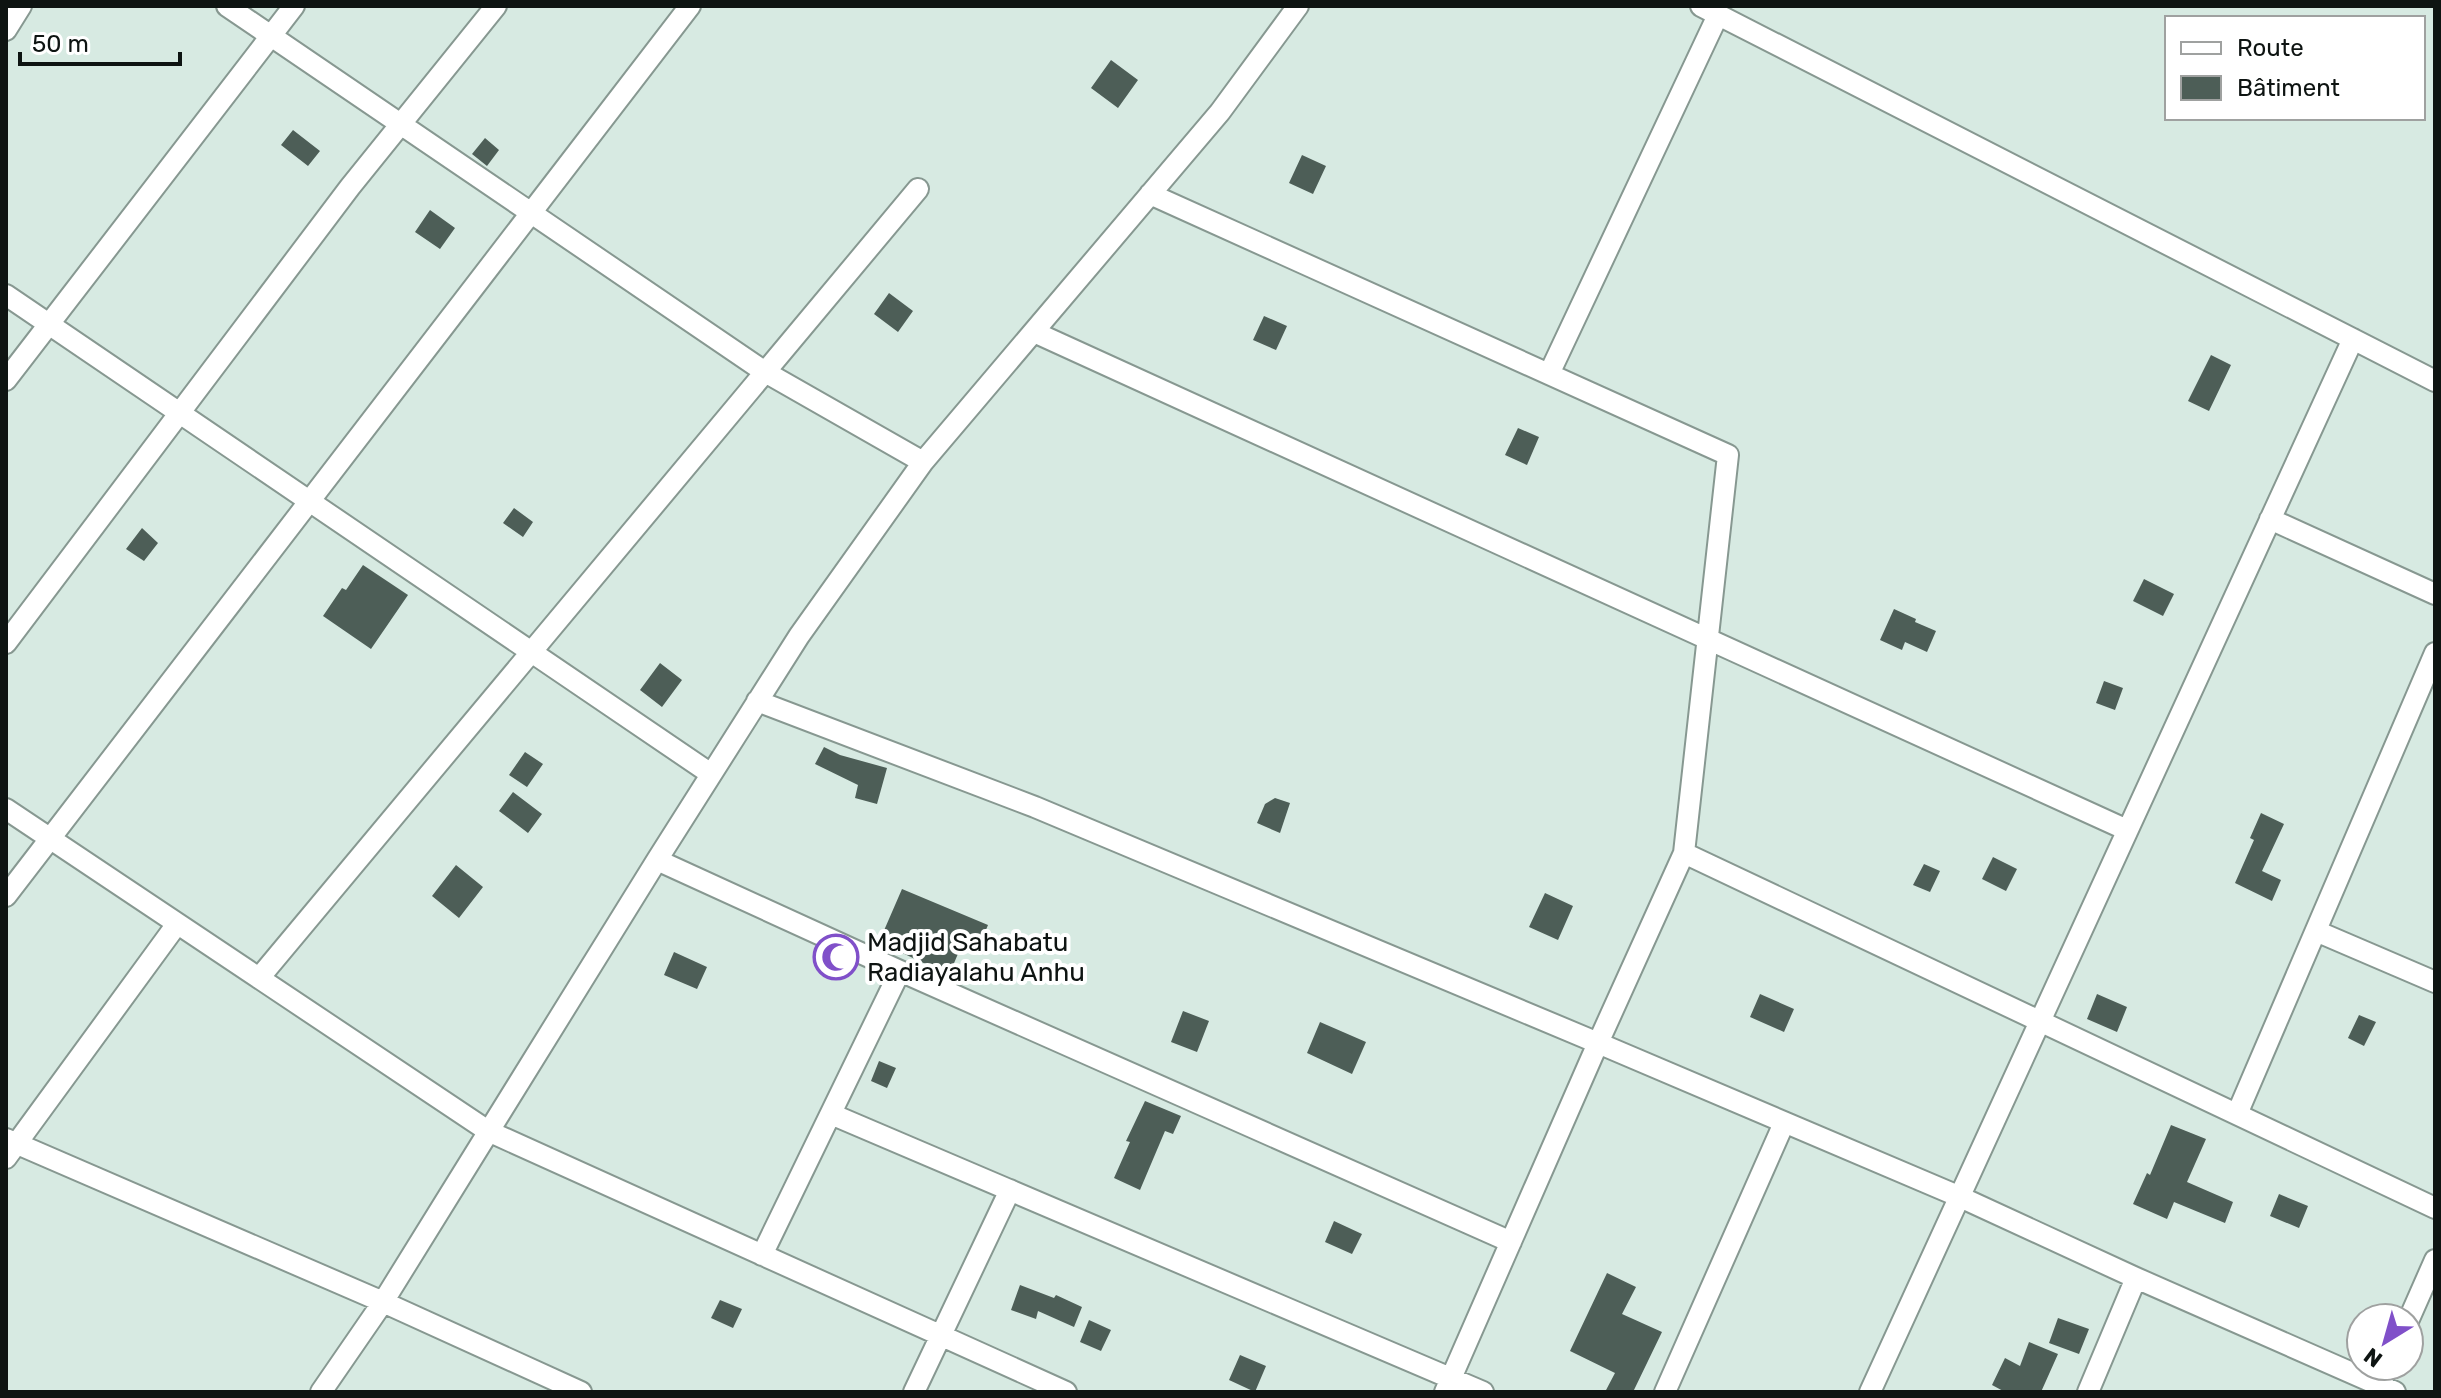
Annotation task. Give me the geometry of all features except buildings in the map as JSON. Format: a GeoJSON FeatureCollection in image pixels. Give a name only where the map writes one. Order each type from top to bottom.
{"type":"FeatureCollection","features":[{"type":"Feature","properties":{"kind":"street"},"geometry":{"type":"LineString","coordinates":[[6,30],[21,6]]}},
{"type":"Feature","properties":{"kind":"street"},"geometry":{"type":"LineString","coordinates":[[227,6],[765,372],[923,462]]}},
{"type":"Feature","properties":{"kind":"street"},"geometry":{"type":"LineString","coordinates":[[6,380],[294,6]]}},
{"type":"Feature","properties":{"kind":"street"},"geometry":{"type":"LineString","coordinates":[[6,643],[350,187],[496,6]]}},
{"type":"Feature","properties":{"kind":"street"},"geometry":{"type":"LineString","coordinates":[[6,896],[690,6]]}},
{"type":"Feature","properties":{"kind":"street"},"geometry":{"type":"LineString","coordinates":[[321,1392],[383,1302],[799,636],[923,462],[1220,112],[1298,6]]}},
{"type":"Feature","properties":{"kind":"street"},"geometry":{"type":"LineString","coordinates":[[1549,374],[1710,10],[2435,381]]}},
{"type":"Feature","properties":{"kind":"street"},"geometry":{"type":"LineString","coordinates":[[259,978],[918,189]]}},
{"type":"Feature","properties":{"kind":"street"},"geometry":{"type":"LineString","coordinates":[[1150,194],[1728,455],[1684,853],[1448,1385]]}},
{"type":"Feature","properties":{"kind":"street"},"geometry":{"type":"LineString","coordinates":[[6,295],[711,774]]}},
{"type":"Feature","properties":{"kind":"street"},"geometry":{"type":"LineString","coordinates":[[1034,332],[2127,830]]}},
{"type":"Feature","properties":{"kind":"street"},"geometry":{"type":"LineString","coordinates":[[1870,1392],[2353,339]]}},
{"type":"Feature","properties":{"kind":"street"},"geometry":{"type":"LineString","coordinates":[[2270,519],[2435,594]]}},
{"type":"Feature","properties":{"kind":"street"},"geometry":{"type":"LineString","coordinates":[[2237,1114],[2435,653]]}},
{"type":"Feature","properties":{"kind":"street"},"geometry":{"type":"LineString","coordinates":[[757,701],[1035,807],[1598,1043],[1958,1196],[2136,1278],[2385,1384]]}},
{"type":"Feature","properties":{"kind":"street"},"geometry":{"type":"LineString","coordinates":[[6,809],[488,1131],[1066,1392]]}},
{"type":"Feature","properties":{"kind":"street"},"geometry":{"type":"LineString","coordinates":[[1684,853],[2435,1208]]}},
{"type":"Feature","properties":{"kind":"street"},"geometry":{"type":"LineString","coordinates":[[657,860],[1511,1242]]}},
{"type":"Feature","properties":{"kind":"street"},"geometry":{"type":"LineString","coordinates":[[177,924],[9,1146],[383,1302],[544,1384],[581,1392]]}},
{"type":"Feature","properties":{"kind":"street"},"geometry":{"type":"LineString","coordinates":[[2316,931],[2435,982]]}},
{"type":"Feature","properties":{"kind":"street"},"geometry":{"type":"LineString","coordinates":[[762,1255],[900,971]]}},
{"type":"Feature","properties":{"kind":"street"},"geometry":{"type":"LineString","coordinates":[[831,1114],[1448,1385],[1483,1392]]}},
{"type":"Feature","properties":{"kind":"street"},"geometry":{"type":"LineString","coordinates":[[1665,1392],[1784,1123]]}},
{"type":"Feature","properties":{"kind":"street"},"geometry":{"type":"LineString","coordinates":[[914,1392],[1010,1190]]}},
{"type":"Feature","properties":{"kind":"street"},"geometry":{"type":"LineString","coordinates":[[2416,1302],[2435,1260]]}},
{"type":"Feature","properties":{"kind":"street"},"geometry":{"type":"LineString","coordinates":[[2088,1392],[2136,1278]]}},
{"type":"Feature","properties":{"kind":"place","name":"Madjid Sahabatu Radiayalahu Anhu"},"geometry":{"type":"Point","coordinates":[836,957]}}]}
